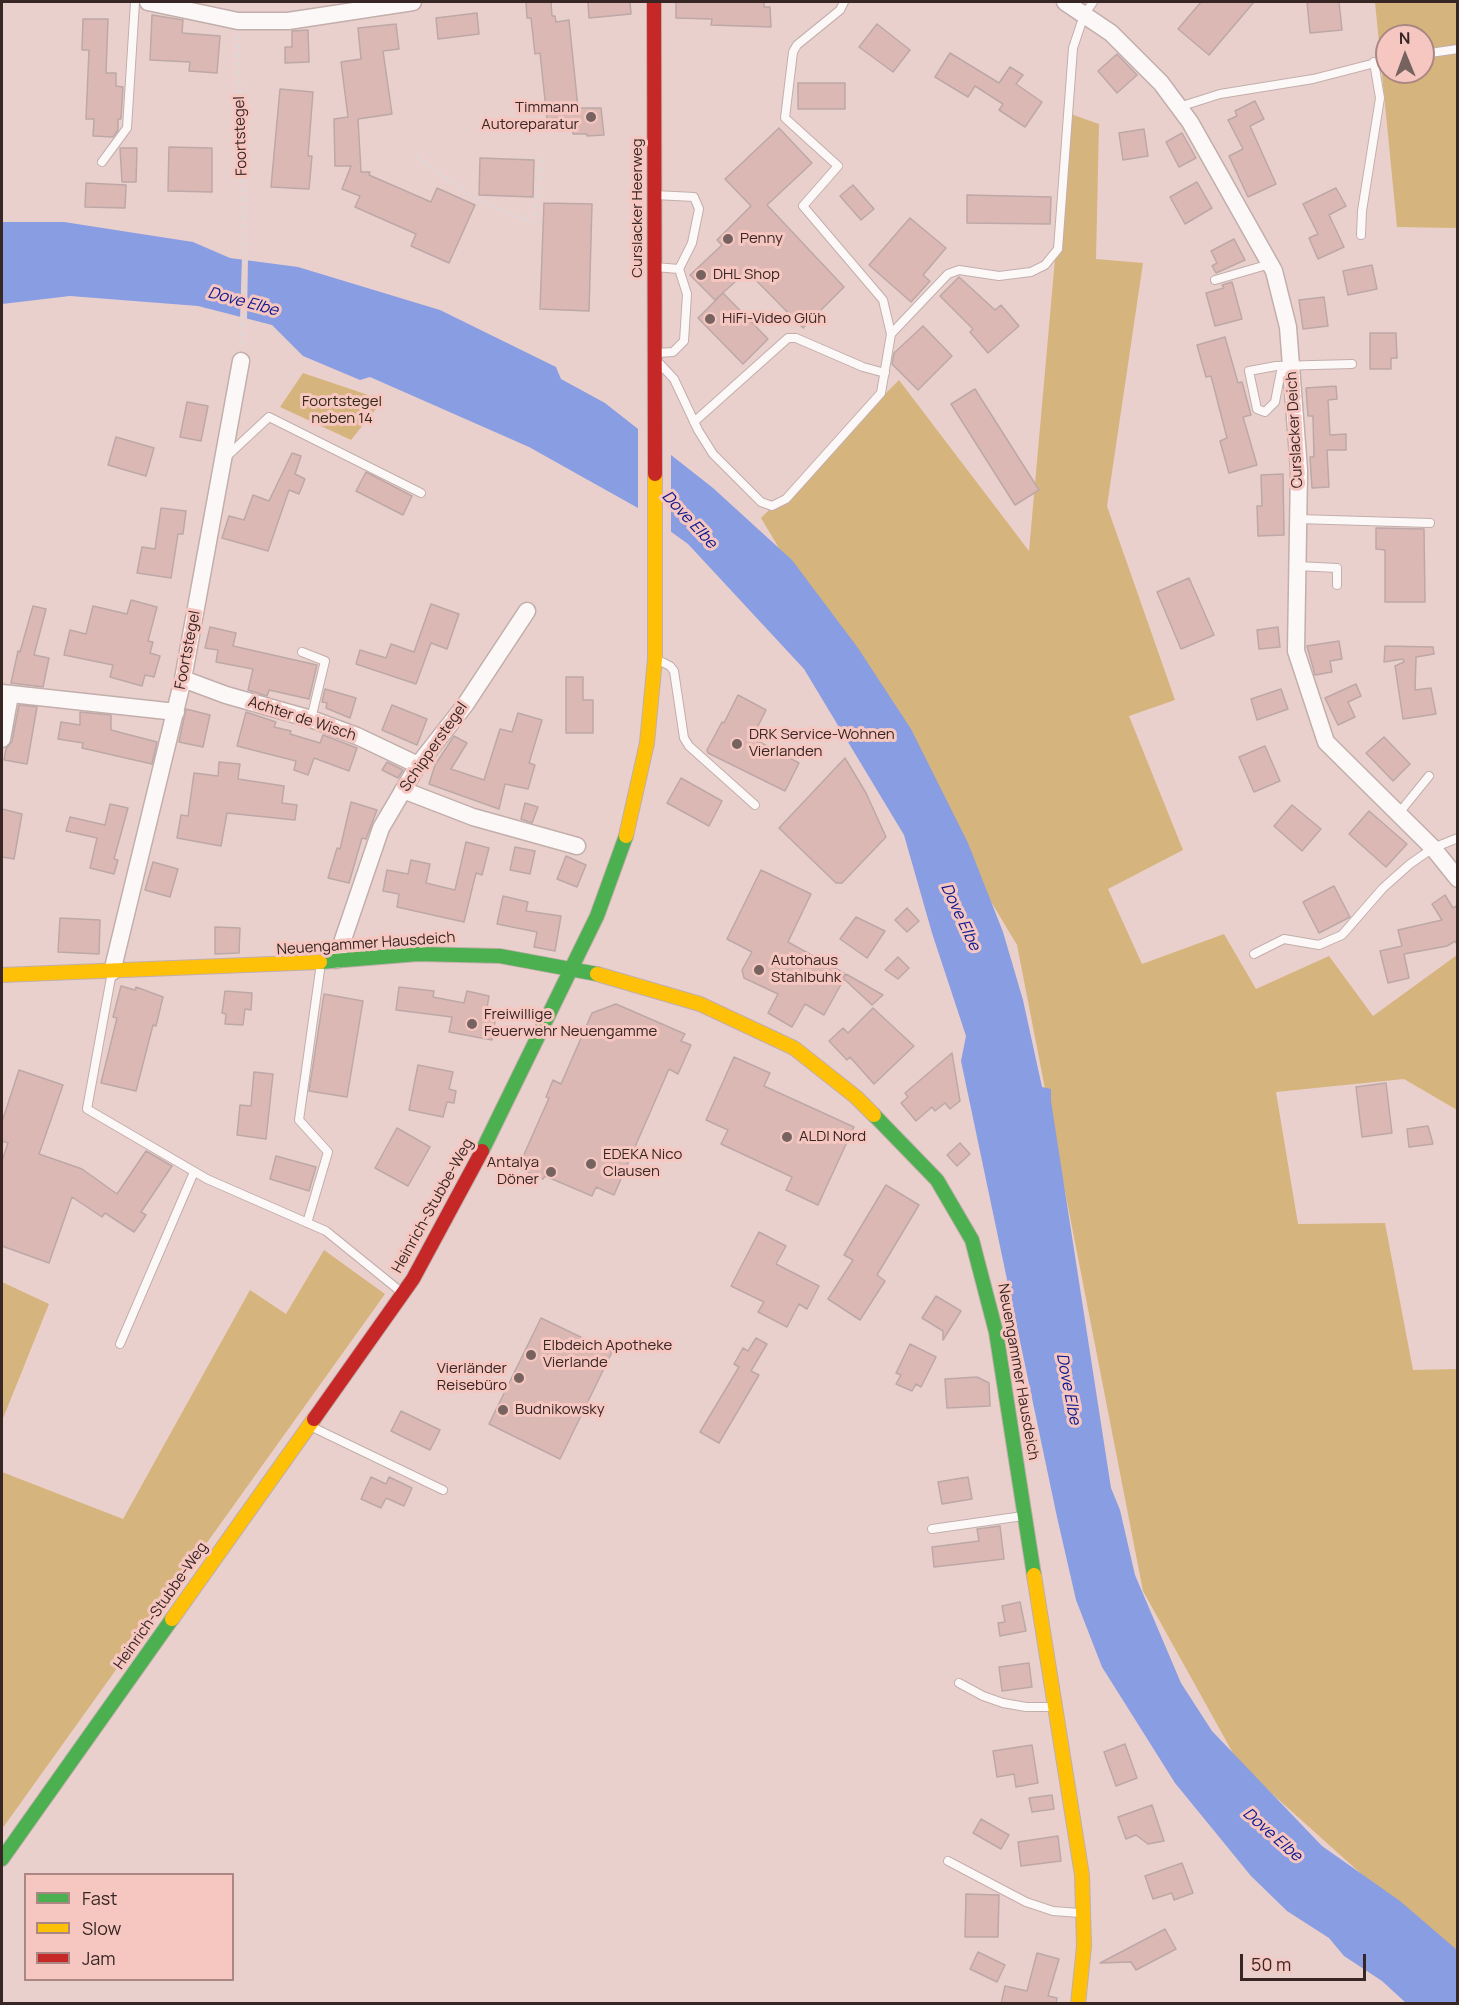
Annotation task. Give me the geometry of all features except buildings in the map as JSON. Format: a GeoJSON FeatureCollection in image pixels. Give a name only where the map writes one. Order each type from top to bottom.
{"type":"FeatureCollection","features":[{"type":"Feature","properties":{"kind":"main road","name":"Curslacker Heerweg"},"geometry":{"type":"LineString","coordinates":[[654,2],[656,545]]}},
{"type":"Feature","properties":{"kind":"main road","name":"Heinrich-Stubbe-Weg"},"geometry":{"type":"LineString","coordinates":[[2,1859],[403,1293],[439,1236],[573,968],[611,880],[633,814],[647,743],[655,659],[656,545]]}},
{"type":"Feature","properties":{"kind":"main road","name":"Neuengammer Hausdeich"},"geometry":{"type":"LineString","coordinates":[[2,975],[271,966],[452,953],[500,956],[573,968],[630,981],[700,1004],[794,1048],[856,1097],[937,1180],[962,1218],[984,1278],[996,1332],[1075,1824],[1084,1914],[1078,2004]]}},
{"type":"Feature","properties":{"kind":"street"},"geometry":{"type":"LineString","coordinates":[[148,2],[238,21],[288,21],[413,2]]}},
{"type":"Feature","properties":{"kind":"street","name":"Curslacker Deich"},"geometry":{"type":"LineString","coordinates":[[1065,2],[1088,8],[1137,56],[1179,107],[1271,264],[1282,297],[1288,327],[1287,366],[1299,470],[1296,651],[1326,742],[1433,848],[1458,879]]}},
{"type":"Feature","properties":{"kind":"street","name":"Foortstegel"},"geometry":{"type":"LineString","coordinates":[[112,972],[183,679],[241,361]]}},
{"type":"Feature","properties":{"kind":"street","name":"Schipperstegel"},"geometry":{"type":"LineString","coordinates":[[328,961],[381,828],[418,765],[465,705],[527,611]]}},
{"type":"Feature","properties":{"kind":"street","name":"Achter de Wisch"},"geometry":{"type":"LineString","coordinates":[[183,679],[226,695],[311,719],[357,736],[418,765]]}},
{"type":"Feature","properties":{"kind":"street"},"geometry":{"type":"LineString","coordinates":[[2,738],[6,694],[176,712]]}},
{"type":"Feature","properties":{"kind":"street"},"geometry":{"type":"LineString","coordinates":[[403,790],[473,817],[577,846]]}},
{"type":"Feature","properties":{"kind":"lane"},"geometry":{"type":"LineString","coordinates":[[102,162],[127,128],[135,2]]}},
{"type":"Feature","properties":{"kind":"lane"},"geometry":{"type":"LineString","coordinates":[[655,195],[694,197],[698,201],[699,209],[692,243],[679,269],[687,294],[684,341],[673,352],[656,356],[674,379],[694,422],[713,454],[761,502],[772,506],[786,499],[882,393],[891,334],[883,300],[803,206],[838,166],[784,118],[793,52],[797,45],[840,10],[844,2]]}},
{"type":"Feature","properties":{"kind":"lane"},"geometry":{"type":"LineString","coordinates":[[891,334],[948,274],[959,270],[977,275],[999,276],[1030,272],[1045,265],[1058,249],[1073,48],[1088,8]]}},
{"type":"Feature","properties":{"kind":"lane"},"geometry":{"type":"LineString","coordinates":[[1435,52],[1458,49]]}},
{"type":"Feature","properties":{"kind":"lane"},"geometry":{"type":"LineString","coordinates":[[1179,107],[1220,94],[1313,79],[1374,62],[1380,98],[1362,211],[1361,235]]}},
{"type":"Feature","properties":{"kind":"lane"},"geometry":{"type":"LineString","coordinates":[[1215,280],[1271,264]]}},
{"type":"Feature","properties":{"kind":"lane"},"geometry":{"type":"LineString","coordinates":[[655,267],[679,269]]}},
{"type":"Feature","properties":{"kind":"lane"},"geometry":{"type":"LineString","coordinates":[[694,422],[788,338],[796,338],[862,367],[885,373]]}},
{"type":"Feature","properties":{"kind":"lane"},"geometry":{"type":"LineString","coordinates":[[1287,366],[1275,402],[1265,412],[1257,409],[1249,371],[1287,366],[1352,364]]}},
{"type":"Feature","properties":{"kind":"lane"},"geometry":{"type":"LineString","coordinates":[[224,459],[269,417],[421,493]]}},
{"type":"Feature","properties":{"kind":"lane"},"geometry":{"type":"LineString","coordinates":[[1298,519],[1430,523]]}},
{"type":"Feature","properties":{"kind":"lane"},"geometry":{"type":"LineString","coordinates":[[1298,566],[1336,568],[1337,585]]}},
{"type":"Feature","properties":{"kind":"lane"},"geometry":{"type":"LineString","coordinates":[[302,652],[325,661],[311,719]]}},
{"type":"Feature","properties":{"kind":"lane"},"geometry":{"type":"LineString","coordinates":[[655,659],[670,666],[675,672],[684,738],[688,746],[755,805]]}},
{"type":"Feature","properties":{"kind":"lane"},"geometry":{"type":"LineString","coordinates":[[1399,813],[1430,776]]}},
{"type":"Feature","properties":{"kind":"lane"},"geometry":{"type":"LineString","coordinates":[[1254,954],[1284,939],[1319,945],[1342,935],[1383,888],[1433,848],[1458,838]]}},
{"type":"Feature","properties":{"kind":"lane"},"geometry":{"type":"LineString","coordinates":[[307,1223],[328,1152],[299,1120],[328,961]]}},
{"type":"Feature","properties":{"kind":"lane"},"geometry":{"type":"LineString","coordinates":[[112,972],[87,1109],[194,1172],[326,1231],[403,1293]]}},
{"type":"Feature","properties":{"kind":"lane"},"geometry":{"type":"LineString","coordinates":[[120,1344],[194,1172]]}},
{"type":"Feature","properties":{"kind":"lane"},"geometry":{"type":"LineString","coordinates":[[310,1425],[443,1490]]}},
{"type":"Feature","properties":{"kind":"lane"},"geometry":{"type":"LineString","coordinates":[[932,1529],[1025,1516]]}},
{"type":"Feature","properties":{"kind":"lane"},"geometry":{"type":"LineString","coordinates":[[959,1683],[983,1696],[1003,1702],[1026,1707],[1055,1707]]}},
{"type":"Feature","properties":{"kind":"lane"},"geometry":{"type":"LineString","coordinates":[[948,1861],[1026,1902],[1053,1911],[1084,1914]]}},
{"type":"Feature","properties":{"kind":"path","name":"Foortstegel"},"geometry":{"type":"LineString","coordinates":[[238,21],[245,251],[241,361]]}},
{"type":"Feature","properties":{"kind":"path"},"geometry":{"type":"LineString","coordinates":[[415,156],[477,200],[534,223],[543,156]]}},
{"type":"Feature","properties":{"kind":"green space"},"geometry":{"type":"Polygon","coordinates":[[[1375,2],[1457,2],[1457,228],[1397,227],[1383,84],[1435,84],[1435,24],[1377,24],[1375,2]]]}},
{"type":"Feature","properties":{"kind":"green space"},"geometry":{"type":"Polygon","coordinates":[[[1068,113],[1099,124],[1096,259],[1143,263],[1107,506],[1175,700],[1129,716],[1183,850],[1108,889],[1142,964],[1224,934],[1256,989],[1329,956],[1373,1016],[1457,955],[1457,1110],[1404,1079],[1276,1092],[1298,1224],[1385,1223],[1413,1370],[1457,1369],[1457,1960],[1239,1764],[1143,1591],[1017,945],[761,518],[899,380],[1029,551],[1068,113]]]}},
{"type":"Feature","properties":{"kind":"green space","name":"Foortstegel neben 14"},"geometry":{"type":"Polygon","coordinates":[[[303,373],[383,400],[351,440],[280,407],[303,373]]]}},
{"type":"Feature","properties":{"kind":"green space"},"geometry":{"type":"Polygon","coordinates":[[[324,1250],[385,1294],[2,1829],[2,1472],[123,1519],[250,1290],[286,1314],[324,1250]]]}},
{"type":"Feature","properties":{"kind":"green space"},"geometry":{"type":"Polygon","coordinates":[[[2,1282],[49,1304],[2,1421],[2,1282]]]}},
{"type":"Feature","properties":{"kind":"water","name":"Dove Elbe"},"geometry":{"type":"Polygon","coordinates":[[[2,222],[64,222],[193,242],[230,258],[298,267],[440,310],[556,367],[561,379],[605,403],[713,488],[792,560],[858,648],[911,729],[968,843],[1003,932],[1023,1000],[1042,1087],[1051,1089],[1111,1488],[1120,1510],[1135,1575],[1181,1683],[1212,1731],[1322,1846],[1400,1901],[1457,1950],[1457,2003],[1406,2003],[1382,1981],[1344,1956],[1329,1938],[1287,1911],[1251,1876],[1175,1783],[1102,1667],[1076,1600],[1057,1517],[961,1061],[966,1036],[932,933],[904,835],[804,669],[688,544],[638,508],[529,447],[370,377],[360,380],[303,356],[272,325],[198,306],[70,296],[2,304],[2,222]]]}},
{"type":"Feature","properties":{"kind":"pier"},"geometry":{"type":"Polygon","coordinates":[[[242,256],[248,257],[247,321],[240,320],[242,256]]]}},
{"type":"Feature","properties":{"kind":"pier"},"geometry":{"type":"Polygon","coordinates":[[[638,426],[671,451],[671,536],[638,512],[638,426]]]}},
{"type":"Feature","properties":{"kind":"traffic: fast"},"geometry":{"type":"LineString","coordinates":[[482,1151],[597,916],[626,836]]}},
{"type":"Feature","properties":{"kind":"traffic: fast"},"geometry":{"type":"LineString","coordinates":[[320,962],[418,954],[500,956],[597,974]]}},
{"type":"Feature","properties":{"kind":"traffic: fast"},"geometry":{"type":"LineString","coordinates":[[874,1115],[937,1180],[972,1240],[996,1332],[1034,1575]]}},
{"type":"Feature","properties":{"kind":"traffic: fast"},"geometry":{"type":"LineString","coordinates":[[2,1859],[172,1619]]}},
{"type":"Feature","properties":{"kind":"traffic: slow"},"geometry":{"type":"LineString","coordinates":[[626,836],[647,743],[655,659],[655,474]]}},
{"type":"Feature","properties":{"kind":"traffic: slow"},"geometry":{"type":"LineString","coordinates":[[2,975],[320,962]]}},
{"type":"Feature","properties":{"kind":"traffic: slow"},"geometry":{"type":"LineString","coordinates":[[597,974],[700,1004],[794,1048],[856,1097],[874,1115]]}},
{"type":"Feature","properties":{"kind":"traffic: slow"},"geometry":{"type":"LineString","coordinates":[[172,1619],[314,1419]]}},
{"type":"Feature","properties":{"kind":"traffic: slow"},"geometry":{"type":"LineString","coordinates":[[1034,1575],[1082,1875],[1084,1946],[1078,2004]]}},
{"type":"Feature","properties":{"kind":"traffic: jam"},"geometry":{"type":"LineString","coordinates":[[654,2],[655,474]]}},
{"type":"Feature","properties":{"kind":"traffic: jam"},"geometry":{"type":"LineString","coordinates":[[314,1419],[413,1279],[482,1151]]}},
{"type":"Feature","properties":{"kind":"place","name":"Timmann Autoreparatur"},"geometry":{"type":"Point","coordinates":[591,117]}},
{"type":"Feature","properties":{"kind":"place","name":"Penny"},"geometry":{"type":"Point","coordinates":[728,239]}},
{"type":"Feature","properties":{"kind":"place","name":"DHL Shop"},"geometry":{"type":"Point","coordinates":[701,275]}},
{"type":"Feature","properties":{"kind":"place","name":"HiFi-Video Glüh"},"geometry":{"type":"Point","coordinates":[710,319]}},
{"type":"Feature","properties":{"kind":"place","name":"DRK Service-Wohnen Vierlanden"},"geometry":{"type":"Point","coordinates":[737,744]}},
{"type":"Feature","properties":{"kind":"place","name":"Autohaus Stahlbuhk"},"geometry":{"type":"Point","coordinates":[759,970]}},
{"type":"Feature","properties":{"kind":"place","name":"Freiwillige Feuerwehr Neuengamme"},"geometry":{"type":"Point","coordinates":[472,1024]}},
{"type":"Feature","properties":{"kind":"place","name":"ALDI Nord"},"geometry":{"type":"Point","coordinates":[787,1137]}},
{"type":"Feature","properties":{"kind":"place","name":"EDEKA Nico Clausen"},"geometry":{"type":"Point","coordinates":[591,1164]}},
{"type":"Feature","properties":{"kind":"place","name":"Antalya Döner"},"geometry":{"type":"Point","coordinates":[551,1172]}},
{"type":"Feature","properties":{"kind":"place","name":"Elbdeich Apotheke Vierlande"},"geometry":{"type":"Point","coordinates":[531,1355]}},
{"type":"Feature","properties":{"kind":"place","name":"Vierländer Reisebüro"},"geometry":{"type":"Point","coordinates":[519,1378]}},
{"type":"Feature","properties":{"kind":"place","name":"Budnikowsky"},"geometry":{"type":"Point","coordinates":[503,1410]}}]}
